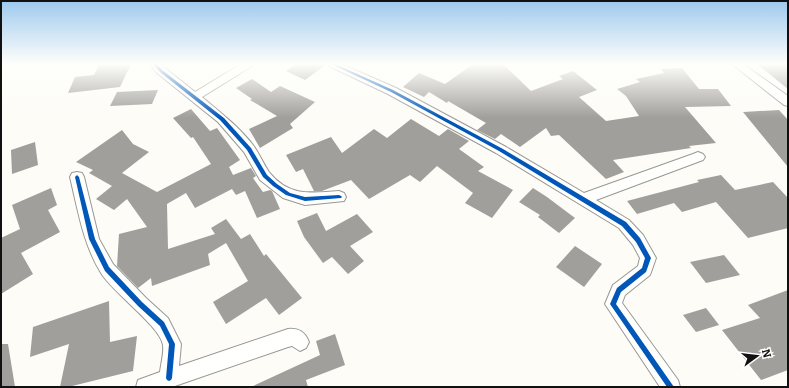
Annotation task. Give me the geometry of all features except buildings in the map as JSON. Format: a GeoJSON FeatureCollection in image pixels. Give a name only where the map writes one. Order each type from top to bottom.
{"type":"FeatureCollection","features":[{"type":"Feature","properties":{"kind":"street"},"geometry":{"type":"LineString","coordinates":[[175,82],[222,119],[248,149],[265,176],[288,194],[306,199],[339,197]]}},
{"type":"Feature","properties":{"kind":"street"},"geometry":{"type":"LineString","coordinates":[[194,97],[218,82]]}},
{"type":"Feature","properties":{"kind":"street"},"geometry":{"type":"LineString","coordinates":[[374,82],[392,90],[501,150],[584,198],[624,224],[638,240],[648,258],[644,270],[619,290],[613,304],[671,387]]}},
{"type":"Feature","properties":{"kind":"street"},"geometry":{"type":"LineString","coordinates":[[761,82],[788,102]]}},
{"type":"Feature","properties":{"kind":"street"},"geometry":{"type":"LineString","coordinates":[[584,198],[698,158]]}},
{"type":"Feature","properties":{"kind":"street"},"geometry":{"type":"LineString","coordinates":[[77,177],[92,239],[107,269],[140,304],[162,324],[172,344],[169,378]]}},
{"type":"Feature","properties":{"kind":"street"},"geometry":{"type":"LineString","coordinates":[[145,387],[288,338],[294,337],[300,342]]}},
{"type":"Feature","properties":{"kind":"cycle path"},"geometry":{"type":"LineString","coordinates":[[175,82],[222,119],[249,149],[265,176],[275,185],[288,194],[305,199],[339,197]]}},
{"type":"Feature","properties":{"kind":"cycle path"},"geometry":{"type":"LineString","coordinates":[[373,82],[392,91],[501,150],[624,224],[638,240],[648,258],[644,270],[619,290],[613,304],[671,387]]}},
{"type":"Feature","properties":{"kind":"cycle path"},"geometry":{"type":"LineString","coordinates":[[77,177],[92,239],[107,269],[140,304],[162,324],[172,344],[169,378]]}}]}
